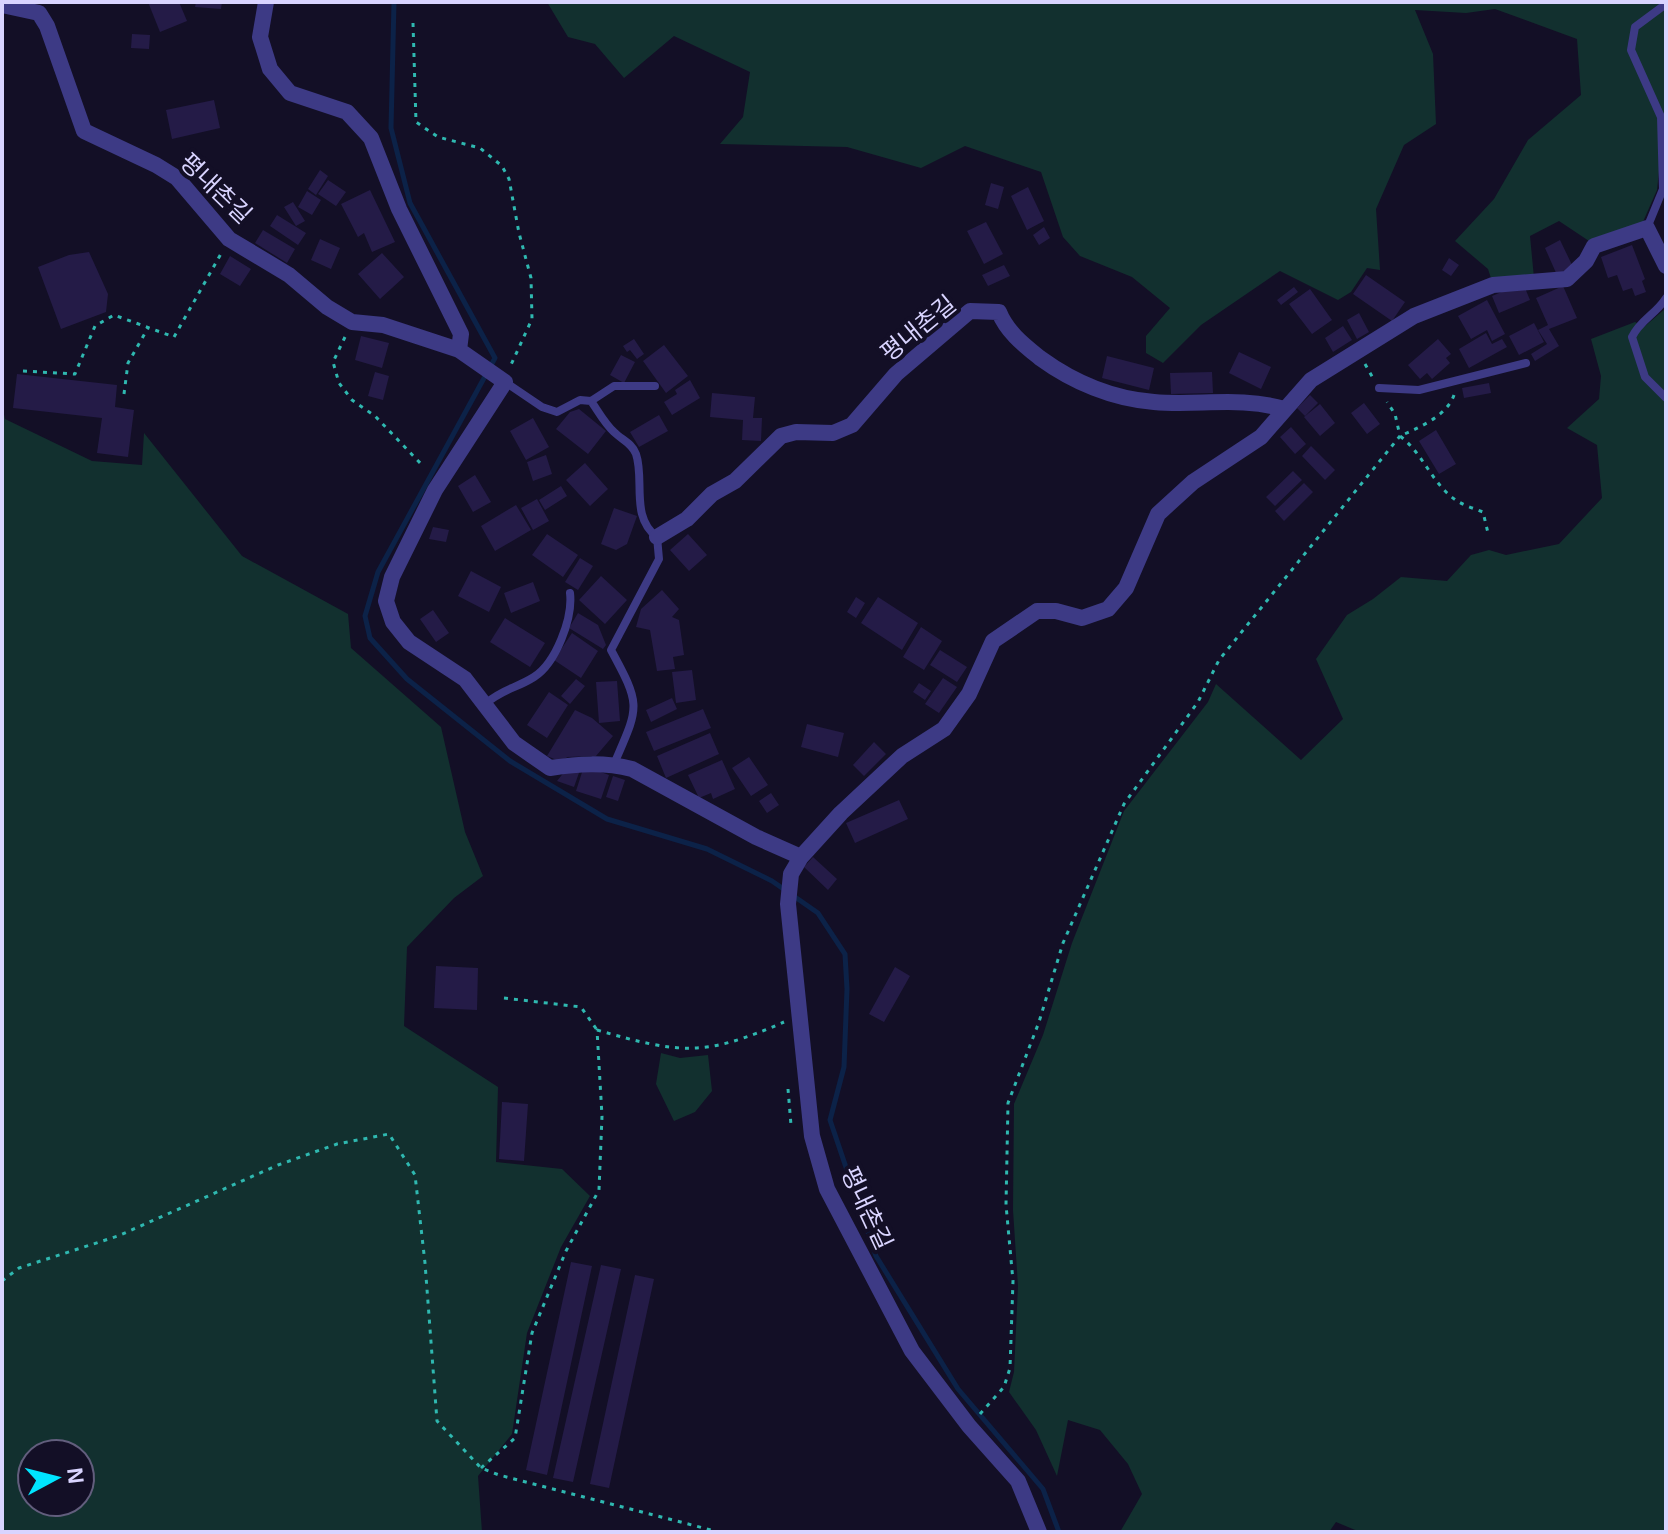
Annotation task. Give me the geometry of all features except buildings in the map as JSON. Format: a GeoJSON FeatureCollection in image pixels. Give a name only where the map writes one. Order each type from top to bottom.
{"type":"FeatureCollection","features":[{"type":"Feature","properties":{"kind":"street"},"geometry":{"type":"LineString","coordinates":[[266,2],[260,37],[270,69],[290,93],[347,112],[371,138],[399,209],[461,334],[466,356]]}},
{"type":"Feature","properties":{"kind":"street","name":"평내촌길"},"geometry":{"type":"LineString","coordinates":[[2,5],[39,13],[47,26],[84,131],[177,178],[229,239],[289,275],[327,307],[352,322],[383,325],[466,356],[501,380]]}},
{"type":"Feature","properties":{"kind":"street"},"geometry":{"type":"LineString","coordinates":[[1647,228],[1666,266]]}},
{"type":"Feature","properties":{"kind":"street","name":"평내촌길"},"geometry":{"type":"LineString","coordinates":[[1039,1532],[1018,1481],[969,1426],[912,1351],[827,1189],[812,1136],[788,904],[791,874],[801,857],[841,813],[902,756],[944,729],[969,694],[993,641],[1037,611],[1056,611],[1082,618],[1108,609],[1126,588],[1158,514],[1193,482],[1261,437],[1311,380],[1414,316],[1493,285],[1567,279],[1586,261],[1594,246],[1647,228]]}},
{"type":"Feature","properties":{"kind":"street","name":"평내촌길"},"geometry":{"type":"LineString","coordinates":[[657,537],[687,519],[712,494],[735,481],[781,436],[796,432],[833,433],[852,425],[896,374],[970,311],[999,312],[1004,324],[1026,347],[1050,366],[1085,385],[1157,403],[1267,404],[1284,409]]}},
{"type":"Feature","properties":{"kind":"street"},"geometry":{"type":"LineString","coordinates":[[501,380],[435,490],[392,577],[386,601],[393,622],[409,642],[465,679],[514,743],[550,768],[614,764],[632,769],[756,837],[801,857]]}},
{"type":"Feature","properties":{"kind":"lane"},"geometry":{"type":"LineString","coordinates":[[1647,228],[1663,189],[1661,117],[1631,50],[1635,27],[1666,4]]}},
{"type":"Feature","properties":{"kind":"lane"},"geometry":{"type":"LineString","coordinates":[[1666,298],[1659,310],[1638,324],[1632,337],[1645,377],[1666,398]]}},
{"type":"Feature","properties":{"kind":"lane"},"geometry":{"type":"LineString","coordinates":[[1379,388],[1419,390],[1526,363]]}},
{"type":"Feature","properties":{"kind":"lane","name":"평내촌길"},"geometry":{"type":"LineString","coordinates":[[501,380],[542,407],[557,412],[580,400],[591,401],[614,386],[655,386]]}},
{"type":"Feature","properties":{"kind":"lane"},"geometry":{"type":"LineString","coordinates":[[591,401],[613,432],[633,446],[638,460],[638,501],[651,532],[657,537],[659,559],[611,650],[633,690],[635,719],[614,764]]}},
{"type":"Feature","properties":{"kind":"lane"},"geometry":{"type":"LineString","coordinates":[[484,705],[501,690],[538,675],[561,641],[572,610],[570,593]]}},
{"type":"Feature","properties":{"kind":"path"},"geometry":{"type":"LineString","coordinates":[[413,23],[416,122],[438,137],[480,148],[502,166],[509,179],[531,278],[532,319],[501,380]]}},
{"type":"Feature","properties":{"kind":"path"},"geometry":{"type":"LineString","coordinates":[[23,371],[75,374],[95,326],[114,315],[174,337],[229,239]]}},
{"type":"Feature","properties":{"kind":"path"},"geometry":{"type":"LineString","coordinates":[[352,322],[333,362],[339,383],[352,400],[375,416],[423,466]]}},
{"type":"Feature","properties":{"kind":"path"},"geometry":{"type":"LineString","coordinates":[[124,394],[128,363],[148,328]]}},
{"type":"Feature","properties":{"kind":"path"},"geometry":{"type":"LineString","coordinates":[[1358,350],[1395,414],[1400,436],[1414,447],[1437,483],[1458,502],[1483,512],[1488,533]]}},
{"type":"Feature","properties":{"kind":"path"},"geometry":{"type":"LineString","coordinates":[[976,1419],[1004,1387],[1010,1368],[1013,1281],[1006,1205],[1008,1103],[1039,1022],[1063,943],[1124,804],[1198,702],[1219,660],[1400,436],[1424,425],[1452,402],[1459,380]]}},
{"type":"Feature","properties":{"kind":"path"},"geometry":{"type":"LineString","coordinates":[[481,1468],[515,1438],[532,1333],[566,1251],[599,1190],[602,1116],[597,1030],[581,1007],[504,998]]}},
{"type":"Feature","properties":{"kind":"path"},"geometry":{"type":"LineString","coordinates":[[597,1030],[654,1046],[699,1050],[741,1040],[784,1022]]}},
{"type":"Feature","properties":{"kind":"path"},"geometry":{"type":"LineString","coordinates":[[2,1281],[19,1268],[118,1236],[278,1165],[337,1144],[389,1134],[415,1175],[437,1421],[481,1468],[719,1532]]}},
{"type":"Feature","properties":{"kind":"path"},"geometry":{"type":"LineString","coordinates":[[675,1532],[677,1523]]}},
{"type":"Feature","properties":{"kind":"green space"},"geometry":{"type":"Polygon","coordinates":[[[547,2],[1666,2],[1666,170],[1659,171],[1657,190],[1642,224],[1589,241],[1559,221],[1530,236],[1534,278],[1492,281],[1488,269],[1455,241],[1494,199],[1528,140],[1581,95],[1577,39],[1495,9],[1466,13],[1415,10],[1433,54],[1436,124],[1404,145],[1376,209],[1380,270],[1367,268],[1351,292],[1338,300],[1280,271],[1201,325],[1163,363],[1146,353],[1146,336],[1170,308],[1132,277],[1080,256],[1063,237],[1041,172],[965,146],[921,168],[847,147],[720,144],[743,117],[750,72],[674,36],[624,78],[595,44],[568,37],[547,2]]]}},
{"type":"Feature","properties":{"kind":"green space"},"geometry":{"type":"Polygon","coordinates":[[[1666,308],[1666,1532],[1360,1532],[1336,1522],[1329,1532],[1120,1532],[1142,1494],[1128,1464],[1100,1430],[1068,1420],[1057,1476],[1036,1430],[1009,1392],[1014,1372],[1018,1286],[1013,1210],[1014,1104],[1043,1035],[1072,943],[1124,811],[1208,702],[1216,684],[1301,760],[1343,719],[1316,659],[1347,615],[1401,577],[1447,581],[1471,555],[1489,550],[1506,555],[1559,544],[1602,498],[1597,445],[1567,428],[1599,399],[1601,376],[1591,339],[1635,322],[1644,327],[1666,308]]]}},
{"type":"Feature","properties":{"kind":"green space"},"geometry":{"type":"Polygon","coordinates":[[[2,405],[5,419],[92,461],[142,465],[144,433],[242,556],[348,614],[351,648],[441,727],[465,832],[483,876],[454,898],[407,947],[404,1026],[498,1087],[496,1162],[562,1169],[590,1196],[561,1247],[527,1333],[512,1434],[478,1476],[482,1532],[2,1532],[2,405]]]}},
{"type":"Feature","properties":{"kind":"green space"},"geometry":{"type":"Polygon","coordinates":[[[661,1053],[680,1058],[708,1055],[712,1091],[695,1112],[674,1121],[656,1084],[661,1053]]]}},
{"type":"Feature","properties":{"kind":"waterway"},"geometry":{"type":"LineString","coordinates":[[394,2],[391,128],[410,203],[495,358],[378,572],[365,616],[370,638],[407,679],[510,761],[607,819],[707,849],[772,881],[818,913],[845,954],[844,1067],[830,1120],[876,1256],[958,1389],[1043,1489],[1059,1532]]}}]}
